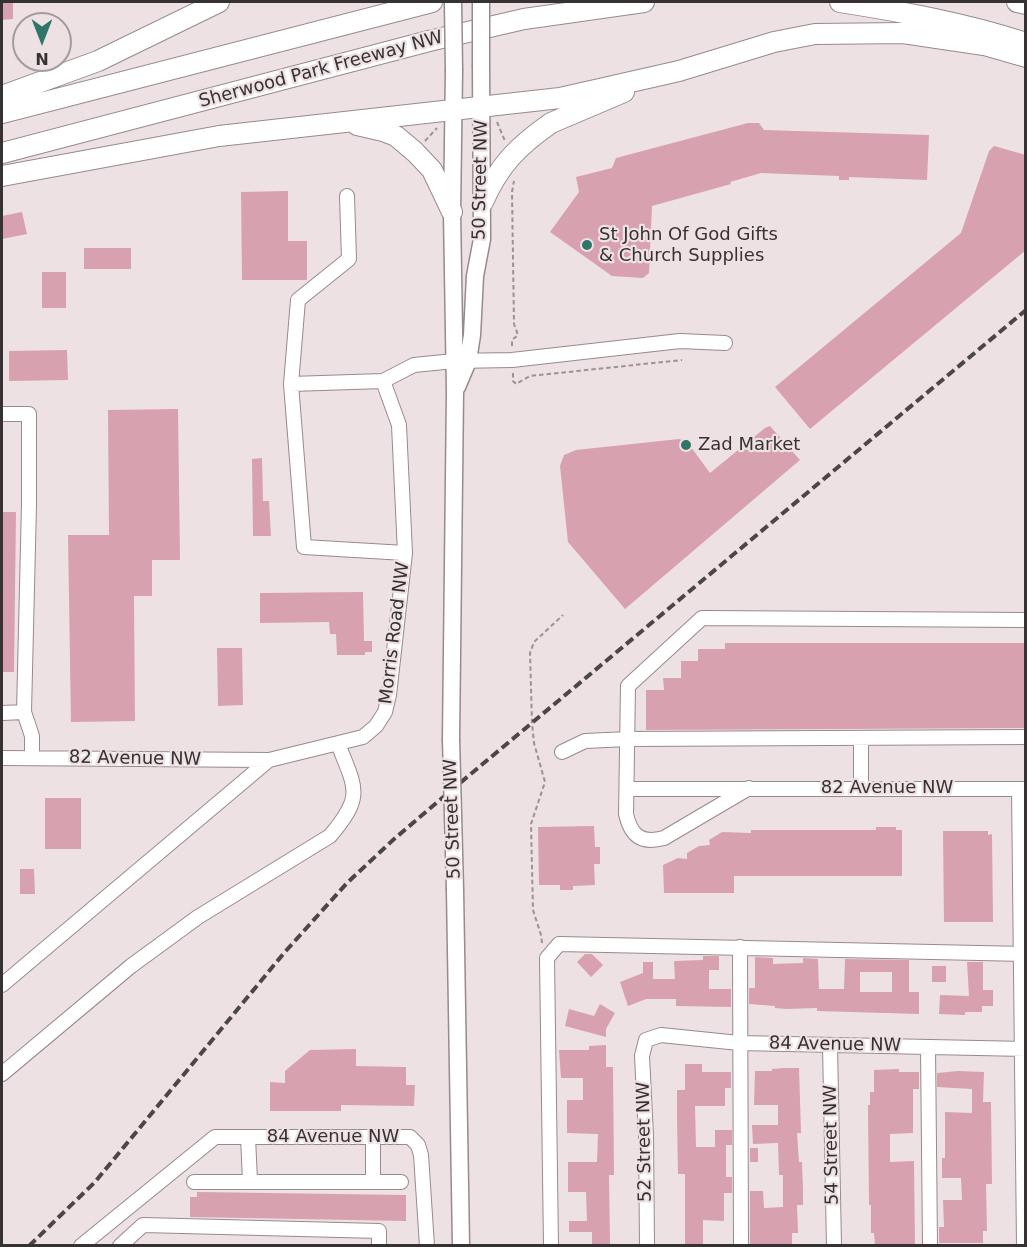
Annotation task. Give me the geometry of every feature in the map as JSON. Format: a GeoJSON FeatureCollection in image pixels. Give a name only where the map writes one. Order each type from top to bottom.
{"type":"FeatureCollection","features":[{"type":"Feature","properties":{"kind":"highway"},"geometry":{"type":"LineString","coordinates":[[2,96],[98,61],[219,2]]}},
{"type":"Feature","properties":{"kind":"highway","name":"Sherwood Park Freeway NW"},"geometry":{"type":"LineString","coordinates":[[2,113],[432,2]]}},
{"type":"Feature","properties":{"kind":"highway","name":"Sherwood Park Freeway NW"},"geometry":{"type":"LineString","coordinates":[[2,153],[450,36],[524,19],[644,2]]}},
{"type":"Feature","properties":{"kind":"highway"},"geometry":{"type":"LineString","coordinates":[[840,2],[911,13],[990,31],[1026,43]]}},
{"type":"Feature","properties":{"kind":"highway"},"geometry":{"type":"LineString","coordinates":[[1017,2],[1026,4]]}},
{"type":"Feature","properties":{"kind":"highway"},"geometry":{"type":"LineString","coordinates":[[2,176],[219,135],[453,109],[489,112],[679,71],[774,42],[815,34],[903,33],[984,45],[1026,57]]}},
{"type":"Feature","properties":{"kind":"highway"},"geometry":{"type":"LineString","coordinates":[[483,202],[491,184],[511,155],[551,123],[603,102],[649,78]]}},
{"type":"Feature","properties":{"kind":"highway"},"geometry":{"type":"LineString","coordinates":[[334,122],[370,127],[396,136],[432,170],[452,212]]}},
{"type":"Feature","properties":{"kind":"main road","name":"50 Street NW"},"geometry":{"type":"LineString","coordinates":[[453,2],[452,212],[461,361]]}},
{"type":"Feature","properties":{"kind":"main road","name":"50 Street NW"},"geometry":{"type":"LineString","coordinates":[[461,1245],[451,739],[455,392],[461,361],[472,335],[475,276],[482,239],[489,112],[481,67],[481,2]]}},
{"type":"Feature","properties":{"kind":"street"},"geometry":{"type":"LineString","coordinates":[[347,196],[350,259],[298,300],[291,384],[304,547],[405,553]]}},
{"type":"Feature","properties":{"kind":"street"},"geometry":{"type":"LineString","coordinates":[[291,384],[384,381],[414,365],[512,360],[680,341],[725,343]]}},
{"type":"Feature","properties":{"kind":"street","name":"Morris Road NW"},"geometry":{"type":"LineString","coordinates":[[2,985],[269,760],[363,737],[376,726],[385,712],[389,695],[405,553],[399,425],[384,381]]}},
{"type":"Feature","properties":{"kind":"street"},"geometry":{"type":"LineString","coordinates":[[2,414],[29,414],[24,712],[32,736],[32,758]]}},
{"type":"Feature","properties":{"kind":"street"},"geometry":{"type":"LineString","coordinates":[[748,788],[675,832],[654,840],[636,836],[629,827],[626,814],[628,686],[702,618],[1026,620]]}},
{"type":"Feature","properties":{"kind":"street"},"geometry":{"type":"LineString","coordinates":[[2,713],[24,712]]}},
{"type":"Feature","properties":{"kind":"street"},"geometry":{"type":"LineString","coordinates":[[562,752],[585,741],[628,739],[1026,737]]}},
{"type":"Feature","properties":{"kind":"street"},"geometry":{"type":"LineString","coordinates":[[861,738],[861,788]]}},
{"type":"Feature","properties":{"kind":"street"},"geometry":{"type":"LineString","coordinates":[[2,1074],[131,966],[179,931],[330,836],[344,820],[355,799],[353,782],[338,744]]}},
{"type":"Feature","properties":{"kind":"street","name":"82 Avenue NW"},"geometry":{"type":"LineString","coordinates":[[2,758],[269,760]]}},
{"type":"Feature","properties":{"kind":"street","name":"82 Avenue NW"},"geometry":{"type":"LineString","coordinates":[[627,789],[1022,789]]}},
{"type":"Feature","properties":{"kind":"street"},"geometry":{"type":"LineString","coordinates":[[1022,789],[1025,1242]]}},
{"type":"Feature","properties":{"kind":"street"},"geometry":{"type":"LineString","coordinates":[[551,1245],[547,958],[559,944],[1023,954]]}},
{"type":"Feature","properties":{"kind":"street"},"geometry":{"type":"LineString","coordinates":[[740,947],[741,1245]]}},
{"type":"Feature","properties":{"kind":"street","name":"84 Avenue NW"},"geometry":{"type":"LineString","coordinates":[[646,1040],[661,1035],[739,1043],[1023,1049]]}},
{"type":"Feature","properties":{"kind":"street","name":"52 Street NW"},"geometry":{"type":"LineString","coordinates":[[646,1040],[642,1056],[646,1136],[647,1245]]}},
{"type":"Feature","properties":{"kind":"street","name":"54 Street NW"},"geometry":{"type":"LineString","coordinates":[[830,1045],[834,1245]]}},
{"type":"Feature","properties":{"kind":"street"},"geometry":{"type":"LineString","coordinates":[[928,1047],[930,1245]]}},
{"type":"Feature","properties":{"kind":"street","name":"84 Avenue NW"},"geometry":{"type":"LineString","coordinates":[[81,1245],[215,1137],[411,1137],[418,1145],[424,1186],[427,1245]]}},
{"type":"Feature","properties":{"kind":"street"},"geometry":{"type":"LineString","coordinates":[[248,1137],[250,1181]]}},
{"type":"Feature","properties":{"kind":"street"},"geometry":{"type":"LineString","coordinates":[[373,1137],[374,1182]]}},
{"type":"Feature","properties":{"kind":"street"},"geometry":{"type":"LineString","coordinates":[[194,1182],[400,1182]]}},
{"type":"Feature","properties":{"kind":"street"},"geometry":{"type":"LineString","coordinates":[[120,1245],[143,1225],[380,1231],[379,1245]]}},
{"type":"Feature","properties":{"kind":"path"},"geometry":{"type":"LineString","coordinates":[[489,112],[511,155]]}},
{"type":"Feature","properties":{"kind":"path"},"geometry":{"type":"LineString","coordinates":[[516,175],[512,192],[514,324],[518,335],[512,340],[513,381],[516,384],[530,376],[682,360]]}},
{"type":"Feature","properties":{"kind":"path"},"geometry":{"type":"LineString","coordinates":[[542,947],[542,935],[533,910],[531,824],[545,782],[534,743],[530,653],[534,642],[563,615]]}},
{"type":"Feature","properties":{"kind":"building"},"geometry":{"type":"Polygon","coordinates":[[[2,2],[13,2],[12,19],[2,20],[2,2]]]}},
{"type":"Feature","properties":{"kind":"building"},"geometry":{"type":"Polygon","coordinates":[[[748,123],[759,123],[764,130],[929,135],[927,180],[849,177],[849,180],[839,180],[839,176],[761,173],[730,182],[731,184],[652,206],[649,273],[643,278],[612,276],[550,232],[579,192],[576,177],[612,168],[616,158],[748,123]]]}},
{"type":"Feature","properties":{"kind":"building"},"geometry":{"type":"Polygon","coordinates":[[[994,146],[1026,155],[1026,250],[810,429],[775,387],[961,233],[989,151],[994,146]]]}},
{"type":"Feature","properties":{"kind":"building"},"geometry":{"type":"Polygon","coordinates":[[[288,191],[288,241],[307,241],[307,280],[242,280],[241,192],[288,191]]]}},
{"type":"Feature","properties":{"kind":"building"},"geometry":{"type":"Polygon","coordinates":[[[22,212],[27,234],[2,239],[2,216],[22,212]]]}},
{"type":"Feature","properties":{"kind":"building"},"geometry":{"type":"Polygon","coordinates":[[[84,248],[131,248],[131,269],[84,269],[84,248]]]}},
{"type":"Feature","properties":{"kind":"building"},"geometry":{"type":"Polygon","coordinates":[[[42,272],[66,272],[66,308],[42,308],[42,272]]]}},
{"type":"Feature","properties":{"kind":"building"},"geometry":{"type":"Polygon","coordinates":[[[67,350],[68,380],[9,381],[9,351],[67,350]]]}},
{"type":"Feature","properties":{"kind":"building"},"geometry":{"type":"Polygon","coordinates":[[[178,409],[180,560],[152,560],[152,596],[134,596],[135,721],[71,722],[68,535],[109,535],[108,410],[178,409]]]}},
{"type":"Feature","properties":{"kind":"building"},"geometry":{"type":"Polygon","coordinates":[[[770,426],[800,460],[625,609],[568,542],[560,466],[564,455],[576,450],[679,439],[691,447],[710,473],[770,426]]]}},
{"type":"Feature","properties":{"kind":"building"},"geometry":{"type":"Polygon","coordinates":[[[262,458],[263,501],[269,501],[271,536],[253,536],[252,459],[262,458]]]}},
{"type":"Feature","properties":{"kind":"building"},"geometry":{"type":"Polygon","coordinates":[[[2,512],[16,512],[14,672],[2,672],[2,512]]]}},
{"type":"Feature","properties":{"kind":"building"},"geometry":{"type":"Polygon","coordinates":[[[363,592],[364,641],[372,641],[372,652],[365,652],[365,655],[337,655],[336,634],[330,634],[329,622],[260,623],[260,593],[363,592]]]}},
{"type":"Feature","properties":{"kind":"building"},"geometry":{"type":"Polygon","coordinates":[[[725,643],[1026,643],[1026,728],[646,730],[646,690],[664,690],[663,678],[681,678],[681,661],[698,661],[698,649],[725,649],[725,643]]]}},
{"type":"Feature","properties":{"kind":"building"},"geometry":{"type":"Polygon","coordinates":[[[217,648],[242,648],[243,705],[218,706],[217,648]]]}},
{"type":"Feature","properties":{"kind":"building"},"geometry":{"type":"Polygon","coordinates":[[[45,798],[81,798],[81,849],[45,849],[45,798]]]}},
{"type":"Feature","properties":{"kind":"building"},"geometry":{"type":"Polygon","coordinates":[[[594,826],[595,847],[600,847],[600,864],[594,864],[595,885],[573,886],[573,890],[560,890],[560,885],[539,885],[538,827],[594,826]]]}},
{"type":"Feature","properties":{"kind":"building"},"geometry":{"type":"Polygon","coordinates":[[[876,827],[896,827],[896,830],[902,830],[902,876],[734,876],[734,893],[664,893],[663,865],[678,858],[687,859],[687,853],[699,846],[710,845],[709,840],[722,832],[876,830],[876,827]]]}},
{"type":"Feature","properties":{"kind":"building"},"geometry":{"type":"Polygon","coordinates":[[[943,831],[988,831],[988,835],[992,834],[993,922],[944,922],[943,831]]]}},
{"type":"Feature","properties":{"kind":"building"},"geometry":{"type":"Polygon","coordinates":[[[20,869],[34,869],[35,894],[20,894],[20,869]]]}},
{"type":"Feature","properties":{"kind":"building"},"geometry":{"type":"Polygon","coordinates":[[[585,954],[592,954],[603,965],[591,977],[577,962],[585,954]]]}},
{"type":"Feature","properties":{"kind":"building"},"geometry":{"type":"Polygon","coordinates":[[[703,956],[719,956],[719,970],[709,970],[709,989],[731,989],[731,1007],[676,1006],[676,999],[646,999],[628,1006],[620,982],[643,973],[643,962],[653,962],[653,979],[675,979],[674,961],[703,960],[703,956]]]}},
{"type":"Feature","properties":{"kind":"building"},"geometry":{"type":"Polygon","coordinates":[[[755,957],[773,958],[773,964],[803,963],[803,958],[818,959],[819,989],[844,989],[845,959],[909,960],[909,992],[919,992],[919,1014],[817,1011],[817,1008],[786,1009],[749,1004],[749,988],[755,988],[755,957]],[[860,972],[860,992],[892,992],[892,972],[860,972]]]}},
{"type":"Feature","properties":{"kind":"building"},"geometry":{"type":"Polygon","coordinates":[[[967,962],[983,962],[983,990],[993,990],[993,1006],[982,1006],[982,1012],[965,1012],[965,1015],[939,1014],[940,995],[969,996],[967,962]]]}},
{"type":"Feature","properties":{"kind":"building"},"geometry":{"type":"Polygon","coordinates":[[[932,966],[946,966],[946,982],[932,982],[932,966]]]}},
{"type":"Feature","properties":{"kind":"building"},"geometry":{"type":"Polygon","coordinates":[[[600,1004],[615,1013],[606,1029],[606,1037],[565,1026],[569,1009],[594,1016],[600,1004]]]}},
{"type":"Feature","properties":{"kind":"building"},"geometry":{"type":"Polygon","coordinates":[[[606,1045],[606,1067],[613,1067],[614,1175],[609,1175],[610,1245],[592,1245],[592,1232],[569,1232],[569,1221],[587,1221],[586,1192],[568,1192],[568,1162],[597,1162],[598,1134],[567,1133],[567,1100],[583,1100],[583,1078],[561,1078],[559,1050],[589,1050],[589,1046],[606,1045]]]}},
{"type":"Feature","properties":{"kind":"building"},"geometry":{"type":"Polygon","coordinates":[[[356,1049],[356,1066],[406,1067],[406,1085],[415,1085],[414,1106],[341,1105],[341,1111],[270,1111],[270,1082],[285,1083],[285,1071],[310,1050],[356,1049]]]}},
{"type":"Feature","properties":{"kind":"building"},"geometry":{"type":"Polygon","coordinates":[[[685,1064],[702,1064],[702,1072],[731,1072],[731,1088],[725,1088],[725,1106],[695,1106],[696,1147],[715,1147],[715,1130],[732,1130],[732,1145],[726,1145],[726,1177],[732,1177],[732,1193],[724,1193],[724,1221],[703,1220],[703,1245],[685,1245],[685,1174],[678,1174],[677,1090],[685,1090],[685,1064]]]}},
{"type":"Feature","properties":{"kind":"building"},"geometry":{"type":"Polygon","coordinates":[[[799,1068],[801,1133],[797,1133],[799,1162],[802,1162],[803,1205],[797,1205],[798,1233],[792,1233],[792,1245],[750,1245],[750,1191],[763,1191],[764,1208],[783,1207],[783,1175],[779,1175],[778,1143],[753,1144],[752,1125],[778,1125],[778,1105],[754,1105],[755,1071],[799,1068]]]}},
{"type":"Feature","properties":{"kind":"building"},"geometry":{"type":"Polygon","coordinates":[[[899,1069],[899,1072],[919,1072],[919,1089],[913,1089],[913,1133],[890,1134],[890,1162],[914,1161],[915,1245],[875,1245],[874,1233],[871,1233],[871,1205],[869,1205],[868,1105],[870,1105],[870,1092],[874,1092],[874,1070],[899,1069]]]}},
{"type":"Feature","properties":{"kind":"building"},"geometry":{"type":"Polygon","coordinates":[[[984,1072],[983,1102],[991,1102],[992,1184],[986,1184],[987,1231],[983,1231],[983,1243],[939,1243],[939,1227],[944,1227],[943,1200],[962,1200],[961,1178],[942,1178],[942,1158],[945,1158],[945,1112],[972,1113],[972,1089],[937,1087],[937,1073],[984,1072]]]}},
{"type":"Feature","properties":{"kind":"building"},"geometry":{"type":"Polygon","coordinates":[[[750,1148],[758,1148],[758,1162],[750,1162],[750,1148]]]}},
{"type":"Feature","properties":{"kind":"building"},"geometry":{"type":"Polygon","coordinates":[[[197,1192],[406,1195],[406,1221],[190,1217],[190,1197],[197,1197],[197,1192]]]}},
{"type":"Feature","properties":{"kind":"railway"},"geometry":{"type":"LineString","coordinates":[[29,1246],[95,1182],[284,953],[347,883],[448,793],[1026,310]]}},
{"type":"Feature","properties":{"kind":"place","name":"St John Of God Gifts & Church Supplies"},"geometry":{"type":"Point","coordinates":[587,245]}},
{"type":"Feature","properties":{"kind":"place","name":"Zad Market"},"geometry":{"type":"Point","coordinates":[686,445]}}]}
